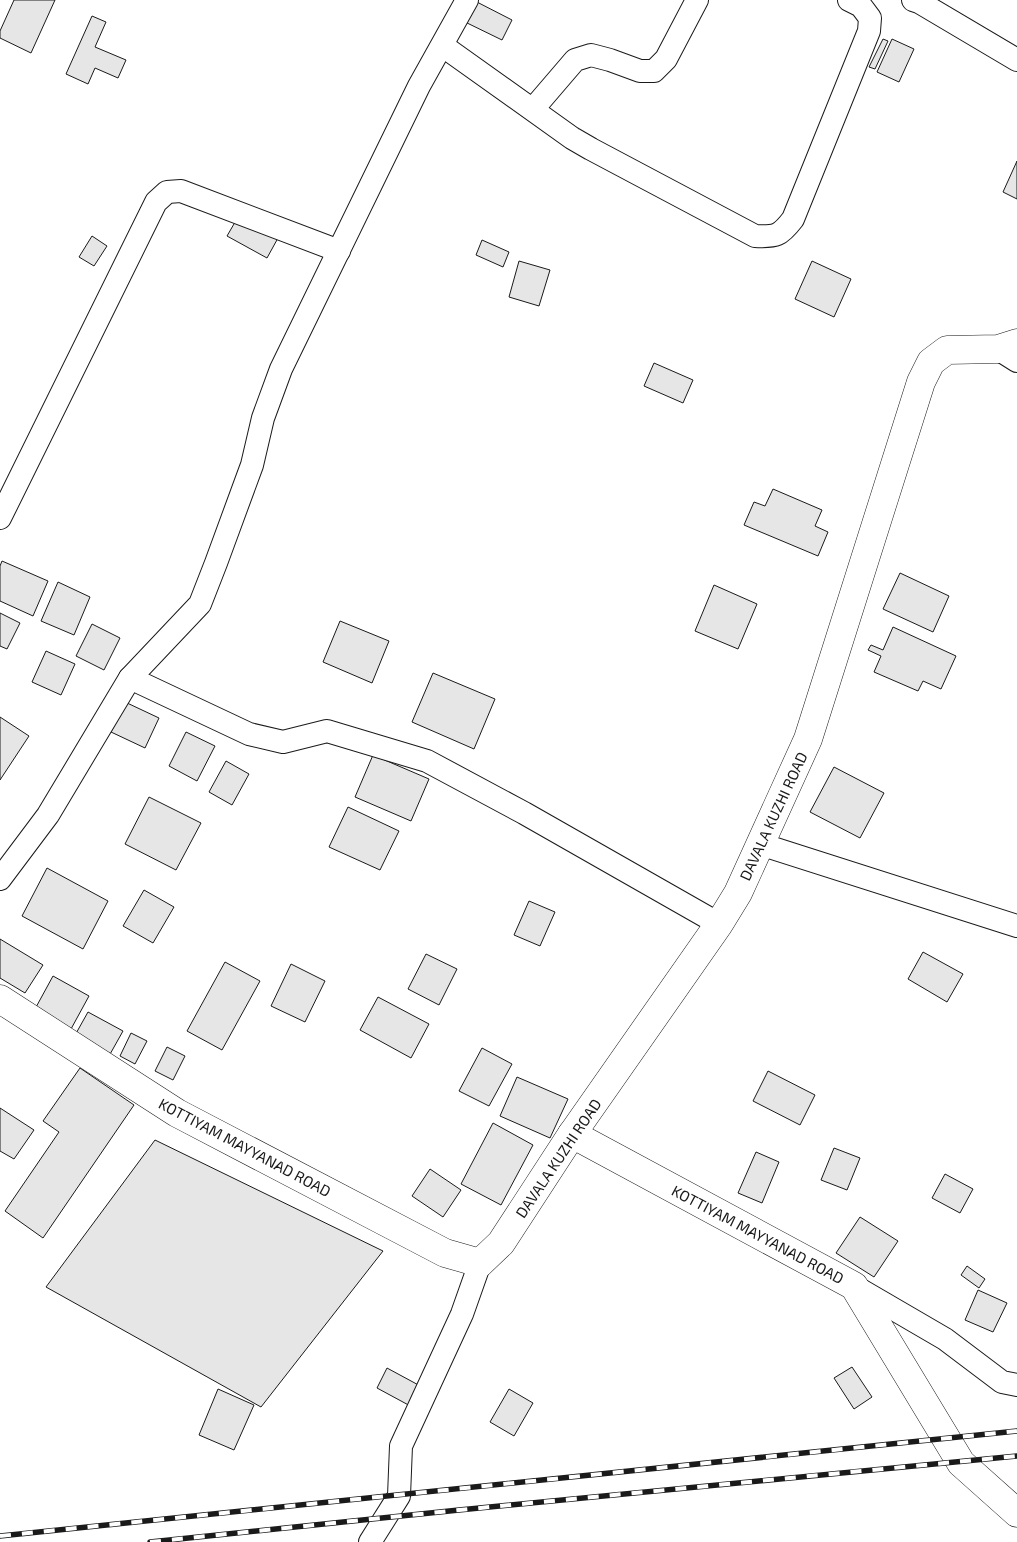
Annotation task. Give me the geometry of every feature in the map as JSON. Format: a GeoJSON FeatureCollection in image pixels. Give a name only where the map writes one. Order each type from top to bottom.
{"type":"FeatureCollection","features":[{"type":"Feature","properties":{"kind":"street"},"geometry":{"type":"LineString","coordinates":[[0,879],[48,814],[130,678],[200,604],[252,465],[263,418],[281,369],[419,86],[468,0]]}},
{"type":"Feature","properties":{"kind":"street"},"geometry":{"type":"LineString","coordinates":[[533,109],[575,60],[591,55],[610,60],[640,72],[654,71],[666,59],[697,0]]}},
{"type":"Feature","properties":{"kind":"street"},"geometry":{"type":"LineString","coordinates":[[443,46],[572,138],[591,149],[755,236],[773,237],[786,228],[793,219],[869,31],[870,18],[861,6],[849,0]]}},
{"type":"Feature","properties":{"kind":"street"},"geometry":{"type":"LineString","coordinates":[[912,0],[919,2],[1017,60]]}},
{"type":"Feature","properties":{"kind":"street"},"geometry":{"type":"LineString","coordinates":[[0,518],[156,202],[167,192],[181,191],[339,251]]}},
{"type":"Feature","properties":{"kind":"street","name":"DAVALA KUZHI ROAD"},"geometry":{"type":"LineString","coordinates":[[480,1263],[502,1243],[572,1134],[719,924],[738,893],[808,739],[921,382],[931,362],[947,350],[1011,351]]}},
{"type":"Feature","properties":{"kind":"street"},"geometry":{"type":"LineString","coordinates":[[130,678],[249,734],[283,742],[327,731],[427,761],[524,813],[719,924]]}},
{"type":"Feature","properties":{"kind":"street"},"geometry":{"type":"LineString","coordinates":[[760,844],[1017,926]]}},
{"type":"Feature","properties":{"kind":"street","name":"KOTTIYAM MAYYANAD ROAD"},"geometry":{"type":"LineString","coordinates":[[0,999],[177,1113],[446,1253],[480,1263]]}},
{"type":"Feature","properties":{"kind":"street","name":"KOTTIYAM MAYYANAD ROAD"},"geometry":{"type":"LineString","coordinates":[[572,1134],[854,1286],[961,1463],[1017,1513]]}},
{"type":"Feature","properties":{"kind":"street"},"geometry":{"type":"LineString","coordinates":[[370,1542],[399,1496],[400,1446],[462,1314],[480,1263]]}},
{"type":"Feature","properties":{"kind":"street"},"geometry":{"type":"LineString","coordinates":[[854,1286],[945,1339],[1002,1382],[1017,1385]]}},
{"type":"Feature","properties":{"kind":"building"},"geometry":{"type":"Polygon","coordinates":[[[14,0],[55,0],[31,53],[0,38],[0,31],[14,0]]]}},
{"type":"Feature","properties":{"kind":"building"},"geometry":{"type":"Polygon","coordinates":[[[473,0],[512,20],[502,40],[463,21],[473,0]]]}},
{"type":"Feature","properties":{"kind":"building"},"geometry":{"type":"Polygon","coordinates":[[[92,16],[106,22],[95,47],[126,60],[118,78],[95,68],[88,84],[66,74],[92,16]]]}},
{"type":"Feature","properties":{"kind":"building"},"geometry":{"type":"Polygon","coordinates":[[[883,39],[888,41],[875,69],[869,67],[883,39]]]}},
{"type":"Feature","properties":{"kind":"building"},"geometry":{"type":"Polygon","coordinates":[[[892,39],[914,49],[899,82],[877,72],[892,39]]]}},
{"type":"Feature","properties":{"kind":"building"},"geometry":{"type":"Polygon","coordinates":[[[1017,161],[1017,199],[1003,192],[1017,161]]]}},
{"type":"Feature","properties":{"kind":"building"},"geometry":{"type":"Polygon","coordinates":[[[238,217],[278,238],[267,258],[227,236],[238,217]]]}},
{"type":"Feature","properties":{"kind":"building"},"geometry":{"type":"Polygon","coordinates":[[[92,236],[107,246],[94,266],[79,257],[92,236]]]}},
{"type":"Feature","properties":{"kind":"building"},"geometry":{"type":"Polygon","coordinates":[[[482,240],[509,252],[503,267],[476,255],[482,240]]]}},
{"type":"Feature","properties":{"kind":"building"},"geometry":{"type":"Polygon","coordinates":[[[519,261],[550,270],[539,306],[509,297],[519,261]]]}},
{"type":"Feature","properties":{"kind":"building"},"geometry":{"type":"Polygon","coordinates":[[[812,261],[851,279],[834,317],[795,299],[812,261]]]}},
{"type":"Feature","properties":{"kind":"building"},"geometry":{"type":"Polygon","coordinates":[[[654,363],[693,380],[683,403],[644,386],[654,363]]]}},
{"type":"Feature","properties":{"kind":"building"},"geometry":{"type":"Polygon","coordinates":[[[773,489],[822,510],[815,526],[828,532],[818,556],[744,525],[754,502],[765,506],[773,489]]]}},
{"type":"Feature","properties":{"kind":"building"},"geometry":{"type":"Polygon","coordinates":[[[2,561],[48,581],[33,616],[0,601],[0,566],[2,561]]]}},
{"type":"Feature","properties":{"kind":"building"},"geometry":{"type":"Polygon","coordinates":[[[900,573],[949,596],[933,632],[883,609],[900,573]]]}},
{"type":"Feature","properties":{"kind":"building"},"geometry":{"type":"Polygon","coordinates":[[[58,582],[90,597],[74,635],[41,621],[58,582]]]}},
{"type":"Feature","properties":{"kind":"building"},"geometry":{"type":"Polygon","coordinates":[[[714,585],[757,604],[738,649],[695,631],[714,585]]]}},
{"type":"Feature","properties":{"kind":"building"},"geometry":{"type":"Polygon","coordinates":[[[0,613],[20,623],[7,649],[0,646],[0,613]]]}},
{"type":"Feature","properties":{"kind":"building"},"geometry":{"type":"Polygon","coordinates":[[[340,621],[389,641],[372,683],[323,662],[340,621]]]}},
{"type":"Feature","properties":{"kind":"building"},"geometry":{"type":"Polygon","coordinates":[[[92,624],[120,638],[104,670],[76,656],[92,624]]]}},
{"type":"Feature","properties":{"kind":"building"},"geometry":{"type":"Polygon","coordinates":[[[893,627],[956,656],[941,689],[923,681],[918,691],[874,672],[881,656],[868,650],[871,645],[883,650],[893,627]]]}},
{"type":"Feature","properties":{"kind":"building"},"geometry":{"type":"Polygon","coordinates":[[[46,651],[75,664],[61,695],[32,682],[46,651]]]}},
{"type":"Feature","properties":{"kind":"building"},"geometry":{"type":"Polygon","coordinates":[[[433,673],[495,699],[474,749],[412,722],[433,673]]]}},
{"type":"Feature","properties":{"kind":"building"},"geometry":{"type":"Polygon","coordinates":[[[125,702],[159,718],[145,748],[111,732],[125,702]]]}},
{"type":"Feature","properties":{"kind":"building"},"geometry":{"type":"Polygon","coordinates":[[[0,717],[29,736],[0,780],[0,717]]]}},
{"type":"Feature","properties":{"kind":"building"},"geometry":{"type":"Polygon","coordinates":[[[186,732],[215,746],[197,781],[169,766],[186,732]]]}},
{"type":"Feature","properties":{"kind":"building"},"geometry":{"type":"Polygon","coordinates":[[[373,755],[429,779],[411,821],[355,797],[373,755]]]}},
{"type":"Feature","properties":{"kind":"building"},"geometry":{"type":"Polygon","coordinates":[[[226,761],[249,774],[232,805],[209,792],[226,761]]]}},
{"type":"Feature","properties":{"kind":"building"},"geometry":{"type":"Polygon","coordinates":[[[834,767],[884,793],[860,838],[810,812],[834,767]]]}},
{"type":"Feature","properties":{"kind":"building"},"geometry":{"type":"Polygon","coordinates":[[[149,797],[201,823],[176,870],[125,844],[149,797]]]}},
{"type":"Feature","properties":{"kind":"building"},"geometry":{"type":"Polygon","coordinates":[[[348,807],[399,831],[380,870],[329,847],[348,807]]]}},
{"type":"Feature","properties":{"kind":"building"},"geometry":{"type":"Polygon","coordinates":[[[47,868],[108,901],[83,949],[22,916],[47,868]]]}},
{"type":"Feature","properties":{"kind":"building"},"geometry":{"type":"Polygon","coordinates":[[[144,890],[174,907],[153,943],[123,926],[144,890]]]}},
{"type":"Feature","properties":{"kind":"building"},"geometry":{"type":"Polygon","coordinates":[[[529,901],[555,912],[540,946],[514,935],[529,901]]]}},
{"type":"Feature","properties":{"kind":"building"},"geometry":{"type":"Polygon","coordinates":[[[0,939],[43,965],[25,993],[0,978],[0,939]]]}},
{"type":"Feature","properties":{"kind":"building"},"geometry":{"type":"Polygon","coordinates":[[[923,952],[963,974],[947,1002],[908,979],[923,952]]]}},
{"type":"Feature","properties":{"kind":"building"},"geometry":{"type":"Polygon","coordinates":[[[426,954],[457,969],[439,1005],[408,989],[426,954]]]}},
{"type":"Feature","properties":{"kind":"building"},"geometry":{"type":"Polygon","coordinates":[[[225,962],[260,981],[222,1050],[187,1031],[225,962]]]}},
{"type":"Feature","properties":{"kind":"building"},"geometry":{"type":"Polygon","coordinates":[[[291,964],[325,981],[305,1022],[271,1006],[291,964]]]}},
{"type":"Feature","properties":{"kind":"building"},"geometry":{"type":"Polygon","coordinates":[[[53,976],[89,996],[71,1029],[35,1009],[53,976]]]}},
{"type":"Feature","properties":{"kind":"building"},"geometry":{"type":"Polygon","coordinates":[[[378,997],[429,1024],[411,1058],[360,1030],[378,997]]]}},
{"type":"Feature","properties":{"kind":"building"},"geometry":{"type":"Polygon","coordinates":[[[88,1012],[123,1031],[109,1056],[74,1037],[88,1012]]]}},
{"type":"Feature","properties":{"kind":"building"},"geometry":{"type":"Polygon","coordinates":[[[131,1033],[147,1041],[135,1064],[120,1056],[131,1033]]]}},
{"type":"Feature","properties":{"kind":"building"},"geometry":{"type":"Polygon","coordinates":[[[167,1047],[185,1056],[173,1080],[155,1071],[167,1047]]]}},
{"type":"Feature","properties":{"kind":"building"},"geometry":{"type":"Polygon","coordinates":[[[482,1048],[512,1064],[489,1106],[459,1091],[482,1048]]]}},
{"type":"Feature","properties":{"kind":"building"},"geometry":{"type":"Polygon","coordinates":[[[80,1068],[134,1105],[43,1238],[5,1211],[59,1132],[43,1121],[80,1068]]]}},
{"type":"Feature","properties":{"kind":"building"},"geometry":{"type":"Polygon","coordinates":[[[768,1071],[815,1095],[800,1125],[753,1101],[768,1071]]]}},
{"type":"Feature","properties":{"kind":"building"},"geometry":{"type":"Polygon","coordinates":[[[517,1077],[568,1099],[550,1138],[500,1116],[517,1077]]]}},
{"type":"Feature","properties":{"kind":"building"},"geometry":{"type":"Polygon","coordinates":[[[0,1108],[34,1130],[14,1159],[0,1151],[0,1108]]]}},
{"type":"Feature","properties":{"kind":"building"},"geometry":{"type":"Polygon","coordinates":[[[493,1123],[533,1145],[501,1205],[461,1184],[493,1123]]]}},
{"type":"Feature","properties":{"kind":"building"},"geometry":{"type":"Polygon","coordinates":[[[155,1140],[383,1251],[261,1407],[46,1287],[155,1140]]]}},
{"type":"Feature","properties":{"kind":"building"},"geometry":{"type":"Polygon","coordinates":[[[834,1148],[860,1158],[847,1190],[821,1180],[834,1148]]]}},
{"type":"Feature","properties":{"kind":"building"},"geometry":{"type":"Polygon","coordinates":[[[756,1152],[779,1162],[762,1203],[738,1193],[756,1152]]]}},
{"type":"Feature","properties":{"kind":"building"},"geometry":{"type":"Polygon","coordinates":[[[430,1169],[461,1190],[443,1217],[412,1196],[430,1169]]]}},
{"type":"Feature","properties":{"kind":"building"},"geometry":{"type":"Polygon","coordinates":[[[945,1174],[973,1189],[960,1213],[932,1198],[945,1174]]]}},
{"type":"Feature","properties":{"kind":"building"},"geometry":{"type":"Polygon","coordinates":[[[860,1217],[898,1241],[874,1277],[836,1253],[860,1217]]]}},
{"type":"Feature","properties":{"kind":"building"},"geometry":{"type":"Polygon","coordinates":[[[967,1266],[985,1279],[979,1288],[961,1275],[967,1266]]]}},
{"type":"Feature","properties":{"kind":"building"},"geometry":{"type":"Polygon","coordinates":[[[978,1290],[1007,1303],[993,1332],[965,1320],[978,1290]]]}},
{"type":"Feature","properties":{"kind":"building"},"geometry":{"type":"Polygon","coordinates":[[[852,1367],[872,1397],[854,1409],[834,1378],[852,1367]]]}},
{"type":"Feature","properties":{"kind":"building"},"geometry":{"type":"Polygon","coordinates":[[[387,1368],[424,1388],[414,1408],[377,1388],[387,1368]]]}},
{"type":"Feature","properties":{"kind":"building"},"geometry":{"type":"Polygon","coordinates":[[[218,1389],[254,1405],[234,1450],[199,1435],[218,1389]]]}},
{"type":"Feature","properties":{"kind":"building"},"geometry":{"type":"Polygon","coordinates":[[[509,1389],[533,1403],[514,1436],[490,1422],[509,1389]]]}},
{"type":"Feature","properties":{"kind":"railway"},"geometry":{"type":"LineString","coordinates":[[0,1536],[1017,1431]]}},
{"type":"Feature","properties":{"kind":"railway"},"geometry":{"type":"LineString","coordinates":[[150,1542],[1017,1456]]}}]}
